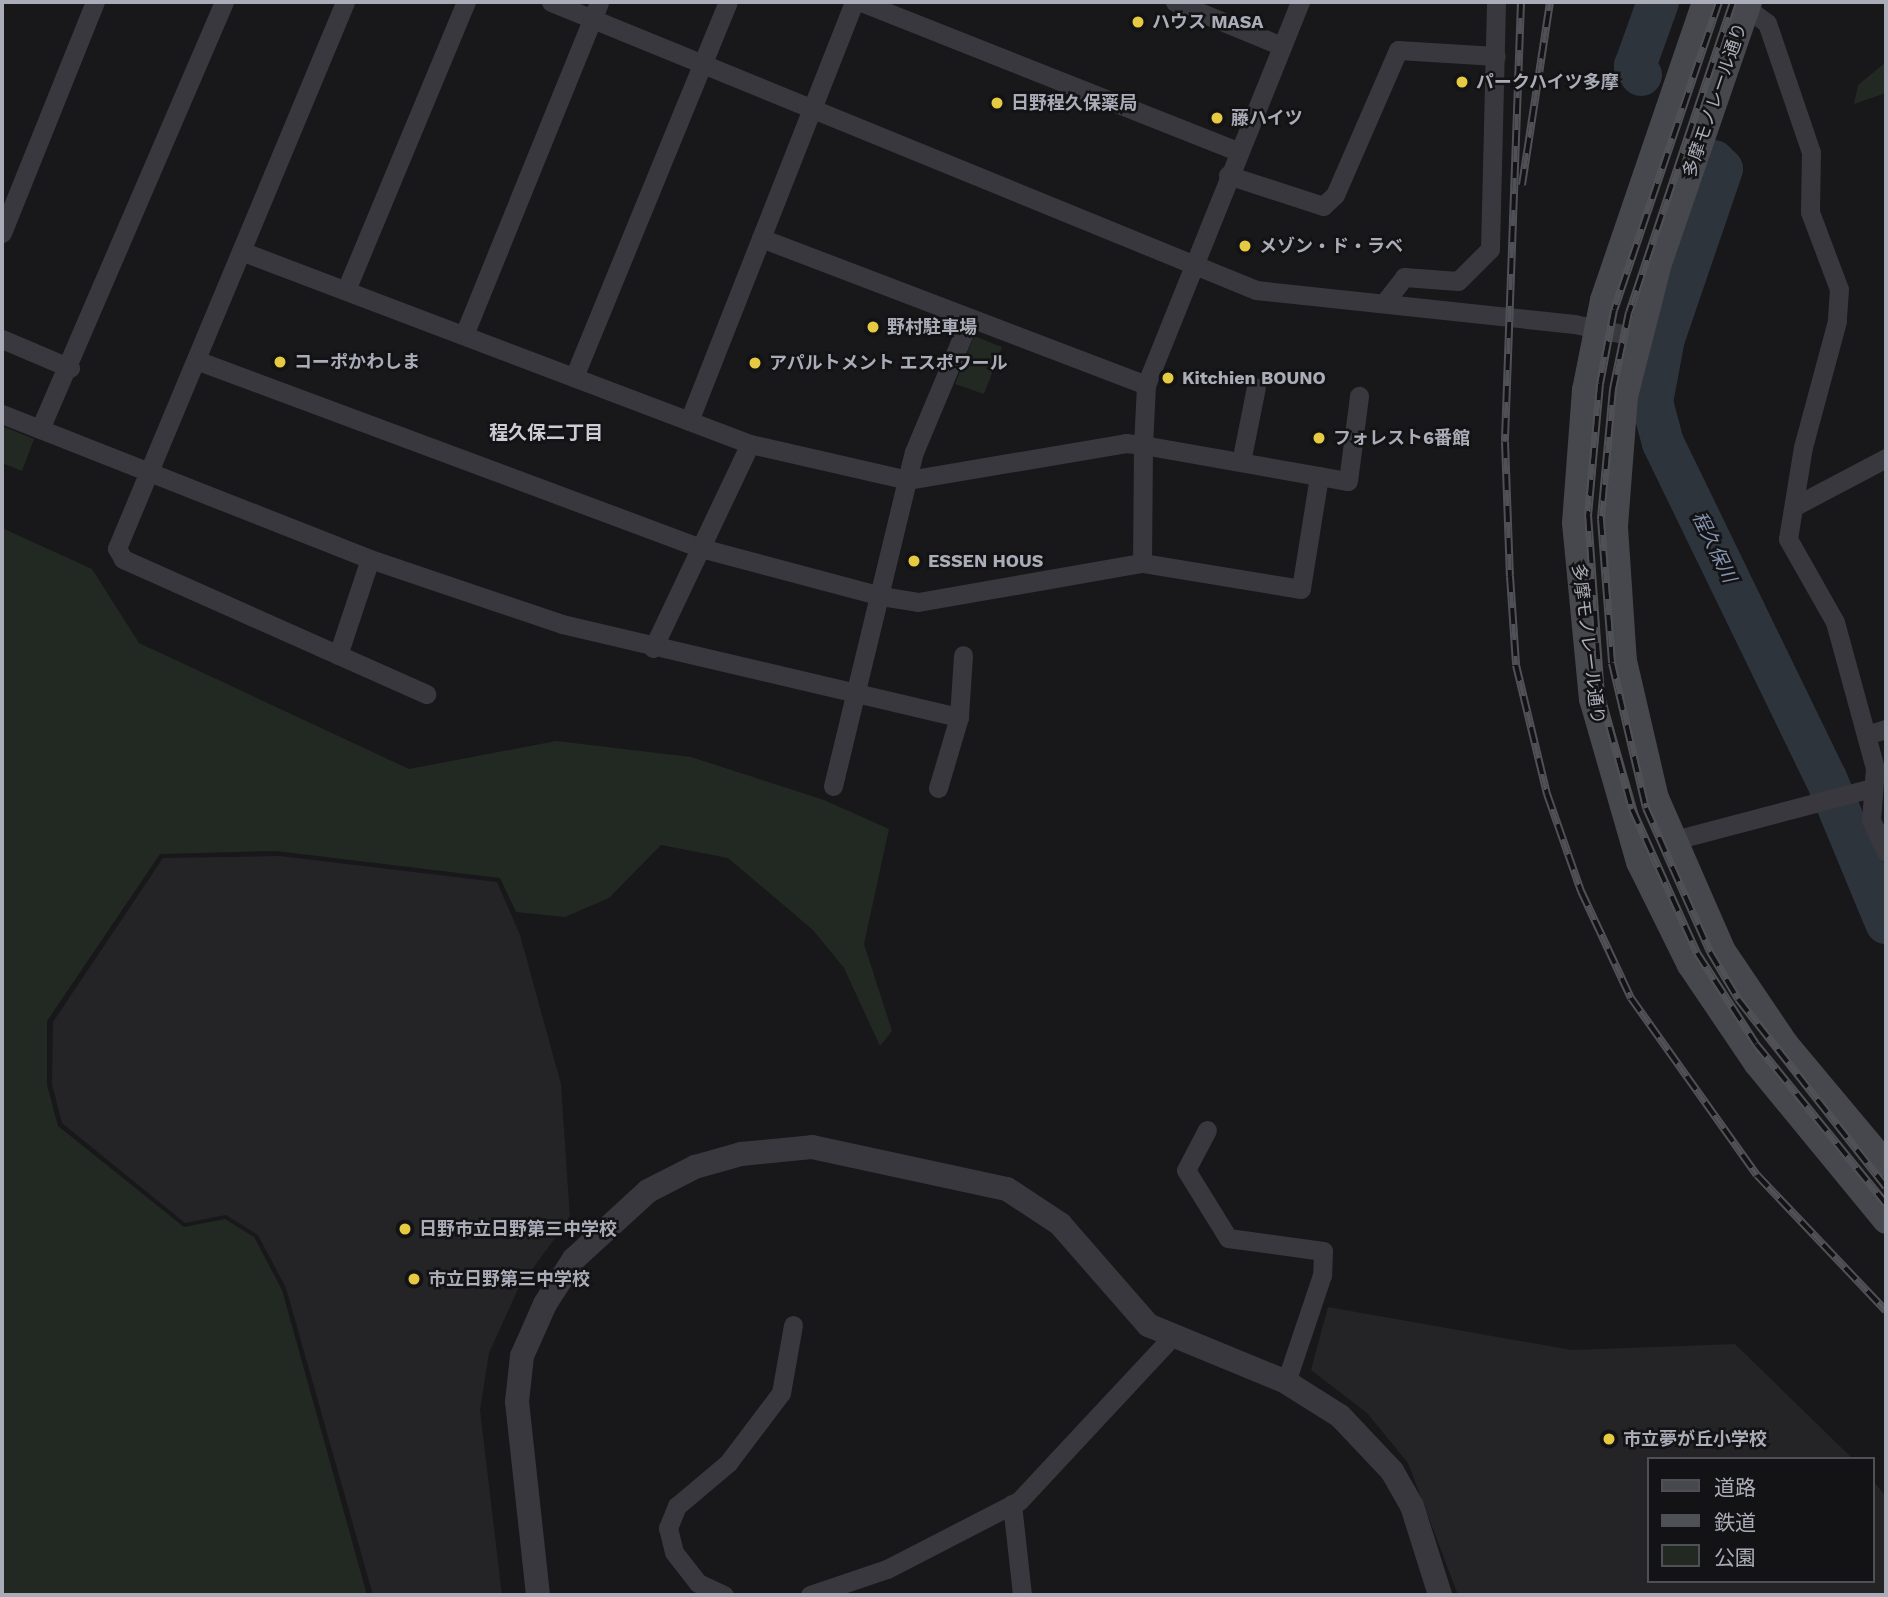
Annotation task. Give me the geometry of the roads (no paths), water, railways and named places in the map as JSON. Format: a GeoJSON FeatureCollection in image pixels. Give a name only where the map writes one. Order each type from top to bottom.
{"type":"FeatureCollection","features":[{"type":"Feature","properties":{"kind":"main road","name":"多摩モノレール通り"},"geometry":{"type":"LineString","coordinates":[[1705,2],[1596,329],[1579,433],[1577,568],[1592,699],[1622,813],[1664,914],[1720,1013],[1886,1221]]}},
{"type":"Feature","properties":{"kind":"main road","name":"多摩モノレール通り"},"geometry":{"type":"LineString","coordinates":[[1748,5],[1638,337],[1617,482],[1619,615],[1640,743],[1671,841],[1756,1004],[1886,1164]]}},
{"type":"Feature","properties":{"kind":"street"},"geometry":{"type":"LineString","coordinates":[[2,233],[95,2]]}},
{"type":"Feature","properties":{"kind":"street"},"geometry":{"type":"LineString","coordinates":[[40,429],[70,368],[224,2]]}},
{"type":"Feature","properties":{"kind":"street"},"geometry":{"type":"LineString","coordinates":[[345,2],[117,548],[122,559],[426,694]]}},
{"type":"Feature","properties":{"kind":"street"},"geometry":{"type":"LineString","coordinates":[[346,290],[466,2]]}},
{"type":"Feature","properties":{"kind":"street"},"geometry":{"type":"LineString","coordinates":[[551,2],[595,10],[702,64],[1256,290],[1596,329],[1638,337]]}},
{"type":"Feature","properties":{"kind":"street"},"geometry":{"type":"LineString","coordinates":[[574,377],[728,2]]}},
{"type":"Feature","properties":{"kind":"street"},"geometry":{"type":"LineString","coordinates":[[689,421],[854,2]]}},
{"type":"Feature","properties":{"kind":"street"},"geometry":{"type":"LineString","coordinates":[[861,2],[1238,151]]}},
{"type":"Feature","properties":{"kind":"street"},"geometry":{"type":"LineString","coordinates":[[1175,2],[1282,46]]}},
{"type":"Feature","properties":{"kind":"street"},"geometry":{"type":"LineString","coordinates":[[1142,563],[1146,385],[1191,264],[1300,2]]}},
{"type":"Feature","properties":{"kind":"street"},"geometry":{"type":"LineString","coordinates":[[1384,303],[1404,276],[1458,281],[1490,249],[1496,2]]}},
{"type":"Feature","properties":{"kind":"street"},"geometry":{"type":"LineString","coordinates":[[1748,5],[1768,23],[1811,152],[1810,212],[1839,289],[1838,321],[1795,506],[1788,524],[1791,553],[1835,622],[1875,768],[1871,820],[1886,852]]}},
{"type":"Feature","properties":{"kind":"street"},"geometry":{"type":"LineString","coordinates":[[464,335],[595,10]]}},
{"type":"Feature","properties":{"kind":"street"},"geometry":{"type":"LineString","coordinates":[[1228,175],[1322,206],[1335,195],[1398,50],[1496,56]]}},
{"type":"Feature","properties":{"kind":"street"},"geometry":{"type":"LineString","coordinates":[[761,238],[1146,385]]}},
{"type":"Feature","properties":{"kind":"street"},"geometry":{"type":"LineString","coordinates":[[241,251],[750,444],[908,480],[1143,445],[1348,481],[1359,396]]}},
{"type":"Feature","properties":{"kind":"street"},"geometry":{"type":"LineString","coordinates":[[833,786],[908,480],[970,318]]}},
{"type":"Feature","properties":{"kind":"street"},"geometry":{"type":"LineString","coordinates":[[2,339],[70,368]]}},
{"type":"Feature","properties":{"kind":"street"},"geometry":{"type":"LineString","coordinates":[[196,360],[701,548],[881,596],[918,602],[1142,563],[1301,589],[1319,476]]}},
{"type":"Feature","properties":{"kind":"street"},"geometry":{"type":"LineString","coordinates":[[1241,462],[1256,387]]}},
{"type":"Feature","properties":{"kind":"street"},"geometry":{"type":"LineString","coordinates":[[2,414],[370,559],[653,648],[958,717]]}},
{"type":"Feature","properties":{"kind":"street"},"geometry":{"type":"LineString","coordinates":[[653,648],[750,444]]}},
{"type":"Feature","properties":{"kind":"street"},"geometry":{"type":"LineString","coordinates":[[1795,506],[1886,458]]}},
{"type":"Feature","properties":{"kind":"street"},"geometry":{"type":"LineString","coordinates":[[338,655],[370,559]]}},
{"type":"Feature","properties":{"kind":"street"},"geometry":{"type":"LineString","coordinates":[[938,788],[958,717],[963,655]]}},
{"type":"Feature","properties":{"kind":"street"},"geometry":{"type":"LineString","coordinates":[[1867,735],[1886,729]]}},
{"type":"Feature","properties":{"kind":"street"},"geometry":{"type":"LineString","coordinates":[[1671,841],[1872,788]]}},
{"type":"Feature","properties":{"kind":"street"},"geometry":{"type":"LineString","coordinates":[[1207,1130],[1186,1170],[1228,1238],[1323,1251],[1322,1275],[1286,1382]]}},
{"type":"Feature","properties":{"kind":"street"},"geometry":{"type":"LineString","coordinates":[[538,1595],[517,1402],[522,1356],[545,1304],[574,1259],[648,1191],[695,1167],[741,1154],[812,1147],[1007,1189],[1060,1224],[1125,1304],[1170,1339],[1286,1382],[1340,1416],[1392,1471],[1426,1539],[1440,1595]]}},
{"type":"Feature","properties":{"kind":"street"},"geometry":{"type":"LineString","coordinates":[[724,1595],[698,1583],[674,1552],[668,1528],[677,1506],[728,1463],[781,1393],[793,1325]]}},
{"type":"Feature","properties":{"kind":"street"},"geometry":{"type":"LineString","coordinates":[[810,1595],[887,1569],[1012,1504],[1071,1451],[1170,1339]]}},
{"type":"Feature","properties":{"kind":"street"},"geometry":{"type":"LineString","coordinates":[[1012,1504],[1022,1595]]}},
{"type":"Feature","properties":{"kind":"waterway","name":"程久保川"},"geometry":{"type":"LineString","coordinates":[[1641,75],[1635,66],[1658,2]]}},
{"type":"Feature","properties":{"kind":"waterway","name":"程久保川"},"geometry":{"type":"LineString","coordinates":[[1714,161],[1722,169],[1664,338],[1652,402],[1663,443],[1826,778],[1886,923]]}},
{"type":"Feature","properties":{"kind":"railway"},"geometry":{"type":"LineString","coordinates":[[1521,2],[1505,442],[1516,665],[1547,794],[1581,891],[1631,998],[1757,1175],[1886,1311]]}},
{"type":"Feature","properties":{"kind":"railway"},"geometry":{"type":"LineString","coordinates":[[1522,185],[1550,2]]}},
{"type":"Feature","properties":{"kind":"railway"},"geometry":{"type":"LineString","coordinates":[[1719,2],[1614,310],[1600,384],[1588,515],[1601,696],[1632,809],[1697,953],[1756,1044],[1886,1204]]}},
{"type":"Feature","properties":{"kind":"railway"},"geometry":{"type":"LineString","coordinates":[[1733,2],[1629,312],[1613,389],[1601,519],[1612,663],[1646,808],[1710,952],[1738,999],[1886,1187]]}},
{"type":"Feature","properties":{"kind":"place","name":"ハウス MASA"},"geometry":{"type":"Point","coordinates":[1138,22]}},
{"type":"Feature","properties":{"kind":"place","name":"パークハイツ多摩"},"geometry":{"type":"Point","coordinates":[1462,82]}},
{"type":"Feature","properties":{"kind":"place","name":"日野程久保薬局"},"geometry":{"type":"Point","coordinates":[997,103]}},
{"type":"Feature","properties":{"kind":"place","name":"藤ハイツ"},"geometry":{"type":"Point","coordinates":[1217,118]}},
{"type":"Feature","properties":{"kind":"place","name":"メゾン・ド・ラベ"},"geometry":{"type":"Point","coordinates":[1245,246]}},
{"type":"Feature","properties":{"kind":"place","name":"野村駐車場"},"geometry":{"type":"Point","coordinates":[873,327]}},
{"type":"Feature","properties":{"kind":"place","name":"コーポかわしま"},"geometry":{"type":"Point","coordinates":[280,362]}},
{"type":"Feature","properties":{"kind":"place","name":"アパルトメント エスポワール"},"geometry":{"type":"Point","coordinates":[755,363]}},
{"type":"Feature","properties":{"kind":"place","name":"Kitchien BOUNO"},"geometry":{"type":"Point","coordinates":[1168,378]}},
{"type":"Feature","properties":{"kind":"place","name":"フォレスト6番館"},"geometry":{"type":"Point","coordinates":[1319,438]}},
{"type":"Feature","properties":{"kind":"place","name":"ESSEN HOUS"},"geometry":{"type":"Point","coordinates":[914,561]}},
{"type":"Feature","properties":{"kind":"place","name":"日野市立日野第三中学校"},"geometry":{"type":"Point","coordinates":[405,1229]}},
{"type":"Feature","properties":{"kind":"place","name":"市立日野第三中学校"},"geometry":{"type":"Point","coordinates":[414,1279]}},
{"type":"Feature","properties":{"kind":"place","name":"市立夢が丘小学校"},"geometry":{"type":"Point","coordinates":[1609,1439]}},
{"type":"Feature","properties":{"kind":"district","name":"程久保二丁目"},"geometry":{"type":"Point","coordinates":[546,433]}}]}
